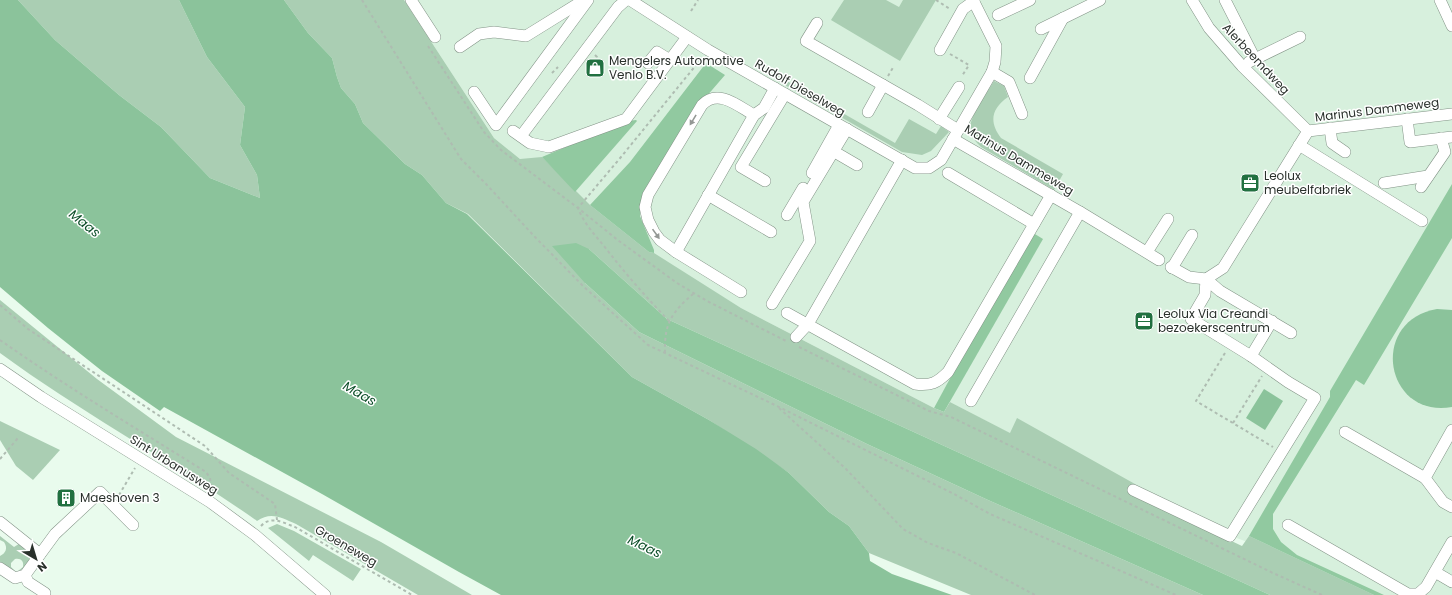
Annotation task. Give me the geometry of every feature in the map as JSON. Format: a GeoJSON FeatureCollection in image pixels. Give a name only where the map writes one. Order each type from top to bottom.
{"type":"FeatureCollection","features":[{"type":"Feature","properties":{"kind":"street"},"geometry":{"type":"LineString","coordinates":[[411,0],[435,37]]}},
{"type":"Feature","properties":{"kind":"street"},"geometry":{"type":"LineString","coordinates":[[460,47],[479,34],[494,32],[526,36],[584,0]]}},
{"type":"Feature","properties":{"kind":"street"},"geometry":{"type":"LineString","coordinates":[[474,92],[496,125],[588,0]]}},
{"type":"Feature","properties":{"kind":"street"},"geometry":{"type":"LineString","coordinates":[[626,0],[618,7],[517,134],[530,143],[549,146],[626,120],[687,37]]}},
{"type":"Feature","properties":{"kind":"street","name":"Rudolf Dieselweg"},"geometry":{"type":"LineString","coordinates":[[630,0],[708,50],[915,168],[929,168],[941,160],[955,135]]}},
{"type":"Feature","properties":{"kind":"street"},"geometry":{"type":"LineString","coordinates":[[998,15],[1030,0]]}},
{"type":"Feature","properties":{"kind":"street"},"geometry":{"type":"LineString","coordinates":[[1041,29],[1100,0]]}},
{"type":"Feature","properties":{"kind":"street","name":"Alerbeemdweg"},"geometry":{"type":"LineString","coordinates":[[1192,0],[1209,28],[1242,66],[1308,131]]}},
{"type":"Feature","properties":{"kind":"street"},"geometry":{"type":"LineString","coordinates":[[1225,0],[1255,59]]}},
{"type":"Feature","properties":{"kind":"street"},"geometry":{"type":"LineString","coordinates":[[1440,0],[1452,26]]}},
{"type":"Feature","properties":{"kind":"street"},"geometry":{"type":"LineString","coordinates":[[940,50],[963,9],[974,1]]}},
{"type":"Feature","properties":{"kind":"street","name":"Marinus Dammeweg"},"geometry":{"type":"LineString","coordinates":[[974,1],[996,46],[995,62],[992,72],[955,135],[1051,195],[1160,260]]}},
{"type":"Feature","properties":{"kind":"street"},"geometry":{"type":"LineString","coordinates":[[1030,78],[1063,18]]}},
{"type":"Feature","properties":{"kind":"street"},"geometry":{"type":"LineString","coordinates":[[817,23],[806,41],[918,105],[939,120],[955,135]]}},
{"type":"Feature","properties":{"kind":"street"},"geometry":{"type":"LineString","coordinates":[[510,26],[526,36]]}},
{"type":"Feature","properties":{"kind":"street"},"geometry":{"type":"LineString","coordinates":[[1242,66],[1300,37]]}},
{"type":"Feature","properties":{"kind":"street"},"geometry":{"type":"LineString","coordinates":[[648,63],[657,52],[670,60]]}},
{"type":"Feature","properties":{"kind":"street"},"geometry":{"type":"LineString","coordinates":[[992,72],[1009,82],[1022,114]]}},
{"type":"Feature","properties":{"kind":"street"},"geometry":{"type":"LineString","coordinates":[[868,112],[883,85]]}},
{"type":"Feature","properties":{"kind":"street"},"geometry":{"type":"LineString","coordinates":[[939,120],[959,87]]}},
{"type":"Feature","properties":{"kind":"street"},"geometry":{"type":"LineString","coordinates":[[676,252],[754,115],[764,108],[780,91]]}},
{"type":"Feature","properties":{"kind":"street"},"geometry":{"type":"LineString","coordinates":[[765,181],[741,167],[780,91]]}},
{"type":"Feature","properties":{"kind":"street"},"geometry":{"type":"LineString","coordinates":[[741,292],[676,252],[660,240],[648,220],[645,207],[648,195],[702,105],[706,101],[713,97],[721,98],[754,115]]}},
{"type":"Feature","properties":{"kind":"street","name":"Marinus Dammeweg"},"geometry":{"type":"LineString","coordinates":[[1206,279],[1223,268],[1308,131],[1452,114]]}},
{"type":"Feature","properties":{"kind":"street"},"geometry":{"type":"LineString","coordinates":[[1407,119],[1410,142],[1447,138],[1444,152],[1421,187]]}},
{"type":"Feature","properties":{"kind":"street"},"geometry":{"type":"LineString","coordinates":[[772,304],[810,241],[803,202],[833,151],[843,127]]}},
{"type":"Feature","properties":{"kind":"street"},"geometry":{"type":"LineString","coordinates":[[787,215],[843,127]]}},
{"type":"Feature","properties":{"kind":"street"},"geometry":{"type":"LineString","coordinates":[[1330,128],[1332,142],[1345,152]]}},
{"type":"Feature","properties":{"kind":"street"},"geometry":{"type":"LineString","coordinates":[[1299,144],[1422,221]]}},
{"type":"Feature","properties":{"kind":"street"},"geometry":{"type":"LineString","coordinates":[[833,151],[856,165]]}},
{"type":"Feature","properties":{"kind":"street"},"geometry":{"type":"LineString","coordinates":[[796,337],[808,324],[902,160]]}},
{"type":"Feature","properties":{"kind":"street"},"geometry":{"type":"LineString","coordinates":[[948,173],[1034,224]]}},
{"type":"Feature","properties":{"kind":"street"},"geometry":{"type":"LineString","coordinates":[[1384,183],[1428,176]]}},
{"type":"Feature","properties":{"kind":"street"},"geometry":{"type":"LineString","coordinates":[[708,195],[771,232]]}},
{"type":"Feature","properties":{"kind":"street"},"geometry":{"type":"LineString","coordinates":[[788,313],[915,384],[928,385],[940,380],[948,372],[1051,195]]}},
{"type":"Feature","properties":{"kind":"street"},"geometry":{"type":"LineString","coordinates":[[971,400],[1080,212]]}},
{"type":"Feature","properties":{"kind":"street"},"geometry":{"type":"LineString","coordinates":[[1148,252],[1168,219]]}},
{"type":"Feature","properties":{"kind":"street"},"geometry":{"type":"LineString","coordinates":[[1192,235],[1172,267],[1189,277],[1206,279],[1220,291],[1291,333]]}},
{"type":"Feature","properties":{"kind":"street"},"geometry":{"type":"LineString","coordinates":[[1133,490],[1230,536],[1315,398],[1288,382],[1231,343],[1191,319],[1205,296],[1206,279]]}},
{"type":"Feature","properties":{"kind":"street"},"geometry":{"type":"LineString","coordinates":[[1251,356],[1272,321]]}},
{"type":"Feature","properties":{"kind":"street","name":"Sint Urbanusweg"},"geometry":{"type":"LineString","coordinates":[[0,370],[210,502],[255,535],[325,595]]}},
{"type":"Feature","properties":{"kind":"street"},"geometry":{"type":"LineString","coordinates":[[1425,478],[1452,430]]}},
{"type":"Feature","properties":{"kind":"street"},"geometry":{"type":"LineString","coordinates":[[1344,432],[1425,478],[1443,502],[1452,507]]}},
{"type":"Feature","properties":{"kind":"street"},"geometry":{"type":"LineString","coordinates":[[0,568],[15,578],[25,576],[55,534],[100,492],[133,525]]}},
{"type":"Feature","properties":{"kind":"street"},"geometry":{"type":"LineString","coordinates":[[0,522],[40,554]]}},
{"type":"Feature","properties":{"kind":"street"},"geometry":{"type":"LineString","coordinates":[[1288,525],[1408,594],[1418,594],[1426,587],[1452,542]]}},
{"type":"Feature","properties":{"kind":"street"},"geometry":{"type":"LineString","coordinates":[[1435,572],[1452,582]]}},
{"type":"Feature","properties":{"kind":"street"},"geometry":{"type":"LineString","coordinates":[[25,576],[28,582],[45,593]]}},
{"type":"Feature","properties":{"kind":"path"},"geometry":{"type":"LineString","coordinates":[[362,0],[461,159],[583,286],[648,345],[777,406],[954,494],[990,514],[1176,595]]}},
{"type":"Feature","properties":{"kind":"path"},"geometry":{"type":"LineString","coordinates":[[691,11],[698,0]]}},
{"type":"Feature","properties":{"kind":"path"},"geometry":{"type":"LineString","coordinates":[[936,0],[960,14]]}},
{"type":"Feature","properties":{"kind":"path"},"geometry":{"type":"LineString","coordinates":[[670,321],[618,265],[581,216],[578,208],[621,158],[708,50]]}},
{"type":"Feature","properties":{"kind":"path"},"geometry":{"type":"LineString","coordinates":[[957,58],[969,65],[959,81],[959,87]]}},
{"type":"Feature","properties":{"kind":"path"},"geometry":{"type":"LineString","coordinates":[[665,353],[665,338],[670,321],[683,302],[694,293]]}},
{"type":"Feature","properties":{"kind":"path"},"geometry":{"type":"LineString","coordinates":[[0,305],[28,329],[205,446],[229,473],[275,504],[276,520]]}},
{"type":"Feature","properties":{"kind":"path"},"geometry":{"type":"LineString","coordinates":[[0,340],[88,399],[206,472],[210,478],[212,487],[210,502]]}},
{"type":"Feature","properties":{"kind":"path"},"geometry":{"type":"LineString","coordinates":[[1231,343],[1196,401],[1282,452]]}},
{"type":"Feature","properties":{"kind":"path"},"geometry":{"type":"LineString","coordinates":[[1233,423],[1267,367]]}},
{"type":"Feature","properties":{"kind":"path"},"geometry":{"type":"LineString","coordinates":[[777,406],[846,469],[902,529],[928,543],[956,553],[1035,595]]}},
{"type":"Feature","properties":{"kind":"path"},"geometry":{"type":"LineString","coordinates":[[0,459],[18,438]]}},
{"type":"Feature","properties":{"kind":"path"},"geometry":{"type":"LineString","coordinates":[[118,497],[132,473]]}},
{"type":"Feature","properties":{"kind":"path","name":"Groeneweg"},"geometry":{"type":"LineString","coordinates":[[268,521],[276,520],[295,527],[412,595]]}},
{"type":"Feature","properties":{"kind":"shaded area"},"geometry":{"type":"Polygon","coordinates":[[[18,0],[179,0],[207,57],[245,107],[240,145],[257,175],[260,198],[210,178],[161,127],[119,95],[55,40],[18,0]]]}},
{"type":"Feature","properties":{"kind":"shaded area"},"geometry":{"type":"Polygon","coordinates":[[[284,0],[404,0],[494,138],[520,159],[542,157],[590,205],[649,252],[654,253],[741,308],[934,408],[944,412],[950,402],[1010,433],[1017,418],[1135,484],[1130,493],[1242,546],[1249,536],[1374,595],[1270,595],[667,319],[589,249],[585,283],[639,332],[867,444],[988,500],[1203,595],[971,595],[869,553],[849,526],[829,512],[789,473],[709,420],[632,377],[468,214],[446,203],[422,175],[405,164],[363,123],[355,104],[341,88],[332,58],[308,33],[284,0]]]}},
{"type":"Feature","properties":{"kind":"shaded area"},"geometry":{"type":"Polygon","coordinates":[[[404,0],[1452,0],[1452,595],[1363,595],[1253,544],[1144,504],[950,402],[934,408],[741,308],[649,252],[520,159],[494,138],[404,0]]]}},
{"type":"Feature","properties":{"kind":"shaded area"},"geometry":{"type":"Polygon","coordinates":[[[844,0],[886,0],[899,7],[903,0],[936,0],[900,61],[831,20],[844,0]]]}},
{"type":"Feature","properties":{"kind":"shaded area"},"geometry":{"type":"Polygon","coordinates":[[[706,63],[725,75],[693,112],[640,203],[640,216],[654,250],[654,253],[649,252],[590,205],[630,162],[706,63]]]}},
{"type":"Feature","properties":{"kind":"shaded area"},"geometry":{"type":"Polygon","coordinates":[[[778,76],[895,143],[909,119],[936,134],[941,126],[949,132],[931,151],[922,155],[902,152],[776,80],[778,76]]]}},
{"type":"Feature","properties":{"kind":"shaded area"},"geometry":{"type":"Polygon","coordinates":[[[994,81],[1004,86],[1008,97],[998,106],[995,111],[993,121],[997,132],[1001,138],[1063,174],[1054,190],[981,147],[973,137],[970,129],[973,117],[979,104],[994,81]]]}},
{"type":"Feature","properties":{"kind":"shaded area"},"geometry":{"type":"Polygon","coordinates":[[[628,121],[637,121],[575,192],[542,157],[628,121]]]}},
{"type":"Feature","properties":{"kind":"shaded area"},"geometry":{"type":"Polygon","coordinates":[[[1452,184],[1452,238],[1364,385],[1356,380],[1273,514],[1273,529],[1281,542],[1297,555],[1384,595],[1374,595],[1249,536],[1330,397],[1330,391],[1452,184]]]}},
{"type":"Feature","properties":{"kind":"shaded area"},"geometry":{"type":"Polygon","coordinates":[[[1030,231],[1043,239],[944,412],[934,408],[1030,231]]]}},
{"type":"Feature","properties":{"kind":"shaded area"},"geometry":{"type":"Polygon","coordinates":[[[576,243],[589,249],[667,319],[1270,595],[1203,595],[988,500],[867,444],[639,332],[585,283],[552,246],[576,243]]]}},
{"type":"Feature","properties":{"kind":"shaded area"},"geometry":{"type":"Polygon","coordinates":[[[0,300],[97,379],[176,437],[381,542],[472,595],[418,595],[296,524],[276,516],[267,516],[257,521],[194,478],[64,397],[0,353],[0,300]]]}},
{"type":"Feature","properties":{"kind":"shaded area"},"geometry":{"type":"Polygon","coordinates":[[[0,421],[60,450],[33,480],[16,466],[0,440],[0,421]]]}},
{"type":"Feature","properties":{"kind":"shaded area"},"geometry":{"type":"Polygon","coordinates":[[[277,524],[294,531],[361,569],[353,581],[313,555],[309,561],[268,528],[277,524]]]}},
{"type":"Feature","properties":{"kind":"shaded area"},"geometry":{"type":"Polygon","coordinates":[[[0,536],[14,547],[22,542],[31,551],[30,560],[24,568],[18,571],[23,567],[22,562],[19,559],[15,559],[11,563],[11,567],[15,571],[0,562],[0,556],[5,552],[6,548],[4,542],[0,540],[0,536]]]}},
{"type":"Feature","properties":{"kind":"water","name":"Maas"},"geometry":{"type":"Polygon","coordinates":[[[0,0],[18,0],[55,40],[119,95],[161,127],[210,178],[260,198],[257,175],[240,145],[245,107],[207,57],[179,0],[284,0],[308,33],[332,58],[341,88],[355,104],[363,123],[405,164],[422,175],[446,203],[467,214],[632,377],[709,420],[756,449],[789,473],[829,512],[849,526],[869,553],[870,561],[892,574],[952,595],[501,595],[164,407],[160,411],[102,371],[0,287],[0,0]]]}},
{"type":"Feature","properties":{"kind":"water"},"geometry":{"type":"Polygon","coordinates":[[[1437,309],[1452,310],[1452,407],[1429,407],[1412,398],[1400,384],[1394,367],[1394,348],[1401,331],[1415,317],[1437,309]]]}},
{"type":"Feature","properties":{"kind":"water"},"geometry":{"type":"Polygon","coordinates":[[[1264,389],[1283,401],[1265,430],[1246,418],[1264,389]]]}},
{"type":"Feature","properties":{"kind":"place","name":"Mengelers Automotive Venlo B.V."},"geometry":{"type":"Point","coordinates":[595,68]}},
{"type":"Feature","properties":{"kind":"place","name":"Leolux meubelfabriek"},"geometry":{"type":"Point","coordinates":[1250,183]}},
{"type":"Feature","properties":{"kind":"place","name":"Leolux Via Creandi bezoekerscentrum"},"geometry":{"type":"Point","coordinates":[1144,321]}},
{"type":"Feature","properties":{"kind":"place","name":"Maeshoven 3"},"geometry":{"type":"Point","coordinates":[66,498]}}]}
